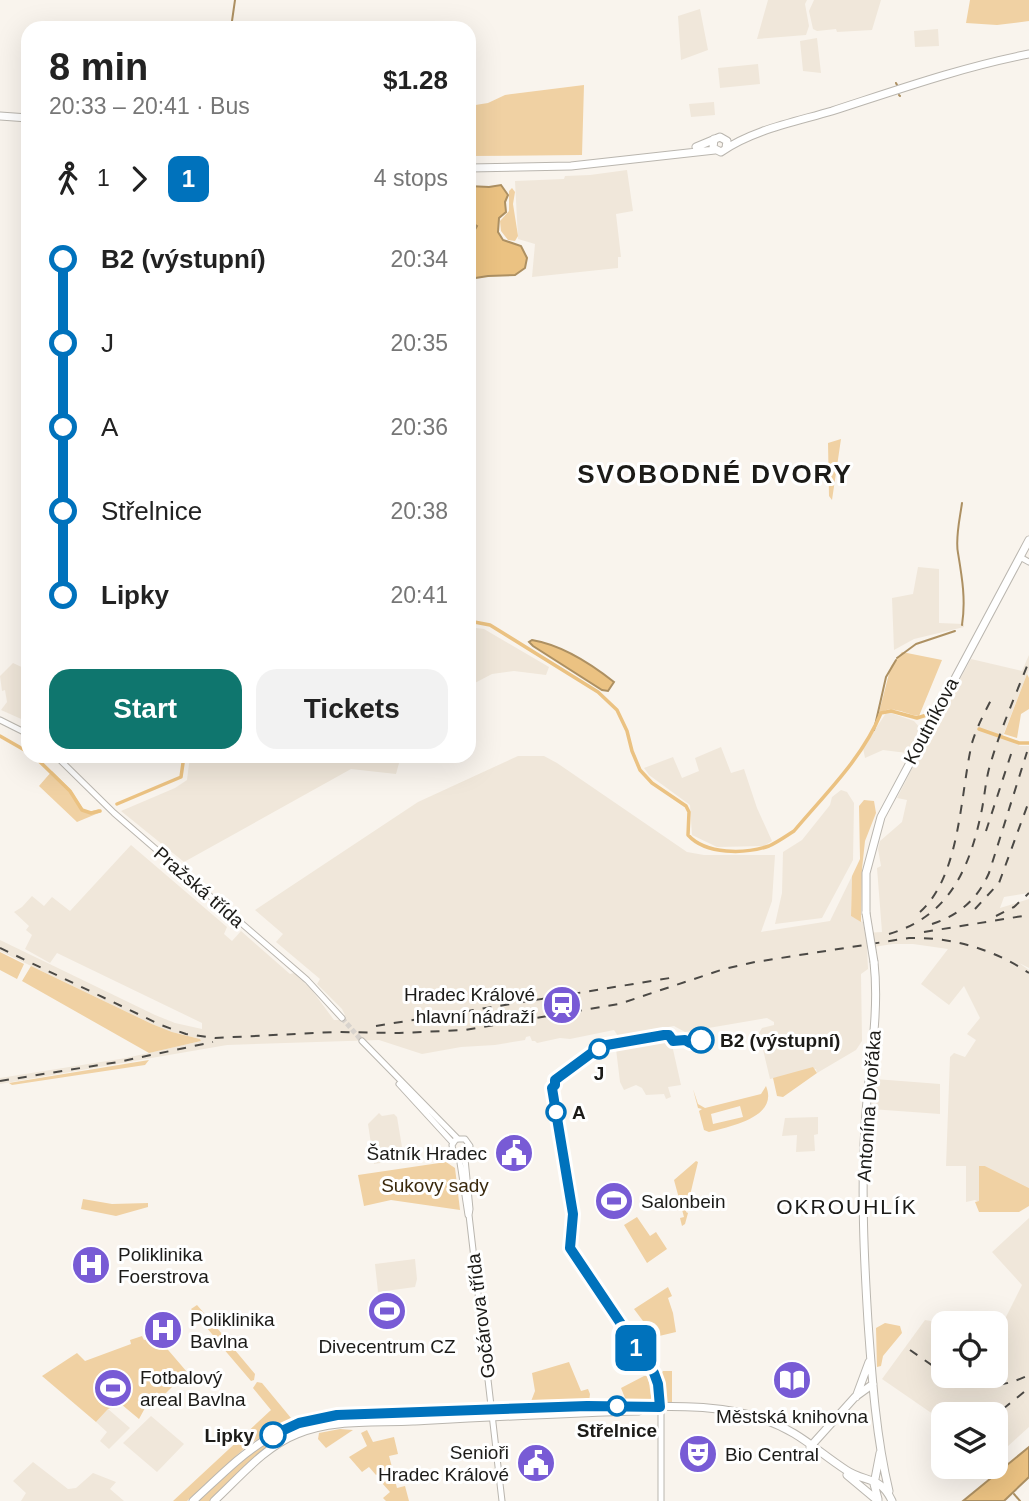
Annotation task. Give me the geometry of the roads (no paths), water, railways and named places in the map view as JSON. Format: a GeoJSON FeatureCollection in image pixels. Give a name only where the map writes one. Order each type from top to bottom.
{"type":"FeatureCollection","features":[{"type":"Feature","properties":{"kind":"main road"},"geometry":{"type":"LineString","coordinates":[[476,168],[583,165],[671,154],[715,150],[721,152],[732,143],[765,131],[948,74],[1029,54]]}},
{"type":"Feature","properties":{"kind":"main road"},"geometry":{"type":"LineString","coordinates":[[2,115],[21,117]]}},
{"type":"Feature","properties":{"kind":"main road"},"geometry":{"type":"LineString","coordinates":[[671,154],[704,145],[718,137],[765,131]]}},
{"type":"Feature","properties":{"kind":"main road"},"geometry":{"type":"LineString","coordinates":[[724,138],[727,141],[726,148]]}},
{"type":"Feature","properties":{"kind":"main road"},"geometry":{"type":"LineString","coordinates":[[714,139],[712,144],[715,150]]}},
{"type":"Feature","properties":{"kind":"main road","name":"Koutníkova"},"geometry":{"type":"LineString","coordinates":[[866,913],[866,873],[881,817],[1029,540]]}},
{"type":"Feature","properties":{"kind":"main road","name":"Antonína Dvořáka"},"geometry":{"type":"LineString","coordinates":[[866,913],[874,962],[875,1006],[863,1188],[871,1357],[880,1442]]}},
{"type":"Feature","properties":{"kind":"main road"},"geometry":{"type":"LineString","coordinates":[[855,1397],[871,1357]]}},
{"type":"Feature","properties":{"kind":"main road"},"geometry":{"type":"LineString","coordinates":[[812,1446],[855,1397],[873,1384]]}},
{"type":"Feature","properties":{"kind":"main road"},"geometry":{"type":"LineString","coordinates":[[855,1397],[866,1396],[876,1404]]}},
{"type":"Feature","properties":{"kind":"main road"},"geometry":{"type":"LineString","coordinates":[[214,1501],[278,1444],[306,1431],[343,1424],[587,1406],[713,1411],[765,1423],[812,1446],[848,1472],[874,1480],[883,1487],[892,1501]]}},
{"type":"Feature","properties":{"kind":"main road"},"geometry":{"type":"LineString","coordinates":[[193,1501],[255,1446],[279,1431],[299,1423],[337,1415],[492,1412]]}},
{"type":"Feature","properties":{"kind":"main road"},"geometry":{"type":"LineString","coordinates":[[879,1501],[874,1480],[880,1460],[880,1442]]}},
{"type":"Feature","properties":{"kind":"main road"},"geometry":{"type":"LineString","coordinates":[[880,1442],[892,1501]]}},
{"type":"Feature","properties":{"kind":"main road"},"geometry":{"type":"LineString","coordinates":[[812,1446],[879,1501]]}},
{"type":"Feature","properties":{"kind":"street"},"geometry":{"type":"LineString","coordinates":[[1020,557],[1029,562]]}},
{"type":"Feature","properties":{"kind":"street"},"geometry":{"type":"LineString","coordinates":[[0,720],[21,730]]}},
{"type":"Feature","properties":{"kind":"street","name":"Pražská třída"},"geometry":{"type":"LineString","coordinates":[[63,763],[114,813],[307,980],[342,1018]]}},
{"type":"Feature","properties":{"kind":"street"},"geometry":{"type":"LineString","coordinates":[[362,1041],[455,1141]]}},
{"type":"Feature","properties":{"kind":"street"},"geometry":{"type":"LineString","coordinates":[[465,1139],[469,1150],[462,1155],[453,1151],[455,1141],[465,1139]]}},
{"type":"Feature","properties":{"kind":"street","name":"Gočárova třída"},"geometry":{"type":"LineString","coordinates":[[462,1155],[502,1501]]}},
{"type":"Feature","properties":{"kind":"street"},"geometry":{"type":"LineString","coordinates":[[661,1409],[661,1501]]}},
{"type":"Feature","properties":{"kind":"waterway"},"geometry":{"type":"LineString","coordinates":[[232,21],[235,0]]}},
{"type":"Feature","properties":{"kind":"waterway"},"geometry":{"type":"LineString","coordinates":[[962,503],[957,541],[964,598],[962,625]]}},
{"type":"Feature","properties":{"kind":"waterway"},"geometry":{"type":"LineString","coordinates":[[476,622],[490,625],[598,692],[617,710],[640,770],[652,783],[686,806],[689,812],[688,835],[696,842],[715,849],[759,849],[794,831],[853,761],[881,713],[891,711],[917,718],[930,714]]}},
{"type":"Feature","properties":{"kind":"waterway"},"geometry":{"type":"LineString","coordinates":[[897,658],[916,644],[955,631]]}},
{"type":"Feature","properties":{"kind":"waterway"},"geometry":{"type":"LineString","coordinates":[[874,730],[886,677],[896,660]]}},
{"type":"Feature","properties":{"kind":"waterway"},"geometry":{"type":"LineString","coordinates":[[979,729],[1019,743],[1029,743]]}},
{"type":"Feature","properties":{"kind":"waterway"},"geometry":{"type":"LineString","coordinates":[[0,736],[21,748]]}},
{"type":"Feature","properties":{"kind":"waterway"},"geometry":{"type":"LineString","coordinates":[[41,763],[70,791],[82,810],[91,813],[100,811]]}},
{"type":"Feature","properties":{"kind":"waterway"},"geometry":{"type":"LineString","coordinates":[[117,804],[181,777],[183,763]]}},
{"type":"Feature","properties":{"kind":"waterway"},"geometry":{"type":"LineString","coordinates":[[1014,1494],[1020,1501]]}},
{"type":"Feature","properties":{"kind":"tunnel"},"geometry":{"type":"LineString","coordinates":[[342,1018],[362,1041]]}},
{"type":"Feature","properties":{"kind":"railway"},"geometry":{"type":"LineString","coordinates":[[889,934],[928,915],[954,887],[963,870],[977,831],[995,749],[1029,661]]}},
{"type":"Feature","properties":{"kind":"railway"},"geometry":{"type":"LineString","coordinates":[[920,912],[934,896],[944,877],[957,833],[972,743],[994,694]]}},
{"type":"Feature","properties":{"kind":"railway"},"geometry":{"type":"LineString","coordinates":[[986,831],[1013,748]]}},
{"type":"Feature","properties":{"kind":"railway"},"geometry":{"type":"LineString","coordinates":[[932,924],[959,911],[973,899],[984,883],[1027,752]]}},
{"type":"Feature","properties":{"kind":"railway"},"geometry":{"type":"LineString","coordinates":[[975,909],[999,883],[1029,801]]}},
{"type":"Feature","properties":{"kind":"railway"},"geometry":{"type":"LineString","coordinates":[[996,916],[1014,907],[1029,893]]}},
{"type":"Feature","properties":{"kind":"railway"},"geometry":{"type":"LineString","coordinates":[[924,932],[1029,915]]}},
{"type":"Feature","properties":{"kind":"railway"},"geometry":{"type":"LineString","coordinates":[[0,948],[161,1025],[186,1034],[215,1038],[335,1032],[465,1030],[619,1004],[724,969],[755,962],[909,938],[972,946],[1001,957],[1029,973]]}},
{"type":"Feature","properties":{"kind":"railway"},"geometry":{"type":"LineString","coordinates":[[376,1026],[676,977]]}},
{"type":"Feature","properties":{"kind":"railway"},"geometry":{"type":"LineString","coordinates":[[0,1081],[118,1062],[213,1042]]}},
{"type":"Feature","properties":{"kind":"railway"},"geometry":{"type":"LineString","coordinates":[[910,1350],[931,1365]]}},
{"type":"Feature","properties":{"kind":"railway"},"geometry":{"type":"LineString","coordinates":[[1008,1383],[1029,1375]]}},
{"type":"Feature","properties":{"kind":"railway"},"geometry":{"type":"LineString","coordinates":[[1008,1405],[1029,1388]]}},
{"type":"Feature","properties":{"kind":"place","name":"Hradec Králové hlavní nádraží"},"geometry":{"type":"Point","coordinates":[562,1005]}},
{"type":"Feature","properties":{"kind":"place","name":"B2 (výstupní)"},"geometry":{"type":"Point","coordinates":[701,1040]}},
{"type":"Feature","properties":{"kind":"place","name":"J"},"geometry":{"type":"Point","coordinates":[599,1049]}},
{"type":"Feature","properties":{"kind":"place","name":"A"},"geometry":{"type":"Point","coordinates":[556,1112]}},
{"type":"Feature","properties":{"kind":"place","name":"Šatník Hradec"},"geometry":{"type":"Point","coordinates":[514,1153]}},
{"type":"Feature","properties":{"kind":"place","name":"Salonbein"},"geometry":{"type":"Point","coordinates":[614,1201]}},
{"type":"Feature","properties":{"kind":"place","name":"Poliklinika Foerstrova"},"geometry":{"type":"Point","coordinates":[91,1265]}},
{"type":"Feature","properties":{"kind":"place","name":"Divecentrum CZ"},"geometry":{"type":"Point","coordinates":[387,1311]}},
{"type":"Feature","properties":{"kind":"place","name":"Poliklinika Bavlna"},"geometry":{"type":"Point","coordinates":[163,1330]}},
{"type":"Feature","properties":{"kind":"place","name":"Městská knihovna"},"geometry":{"type":"Point","coordinates":[792,1380]}},
{"type":"Feature","properties":{"kind":"place","name":"Fotbalový areal Bavlna"},"geometry":{"type":"Point","coordinates":[113,1388]}},
{"type":"Feature","properties":{"kind":"place","name":"Střelnice"},"geometry":{"type":"Point","coordinates":[617,1406]}},
{"type":"Feature","properties":{"kind":"place","name":"Lipky"},"geometry":{"type":"Point","coordinates":[273,1435]}},
{"type":"Feature","properties":{"kind":"place","name":"Bio Central"},"geometry":{"type":"Point","coordinates":[698,1454]}},
{"type":"Feature","properties":{"kind":"place","name":"Senioři Hradec Králové"},"geometry":{"type":"Point","coordinates":[536,1463]}},
{"type":"Feature","properties":{"kind":"district","name":"SVOBODNÉ DVORY"},"geometry":{"type":"Point","coordinates":[715,474]}},
{"type":"Feature","properties":{"kind":"district","name":"OKROUHLÍK"},"geometry":{"type":"Point","coordinates":[847,1206]}},
{"type":"Feature","properties":{"kind":"park label","name":"Sukovy sady"},"geometry":{"type":"Point","coordinates":[435,1185]}}]}
